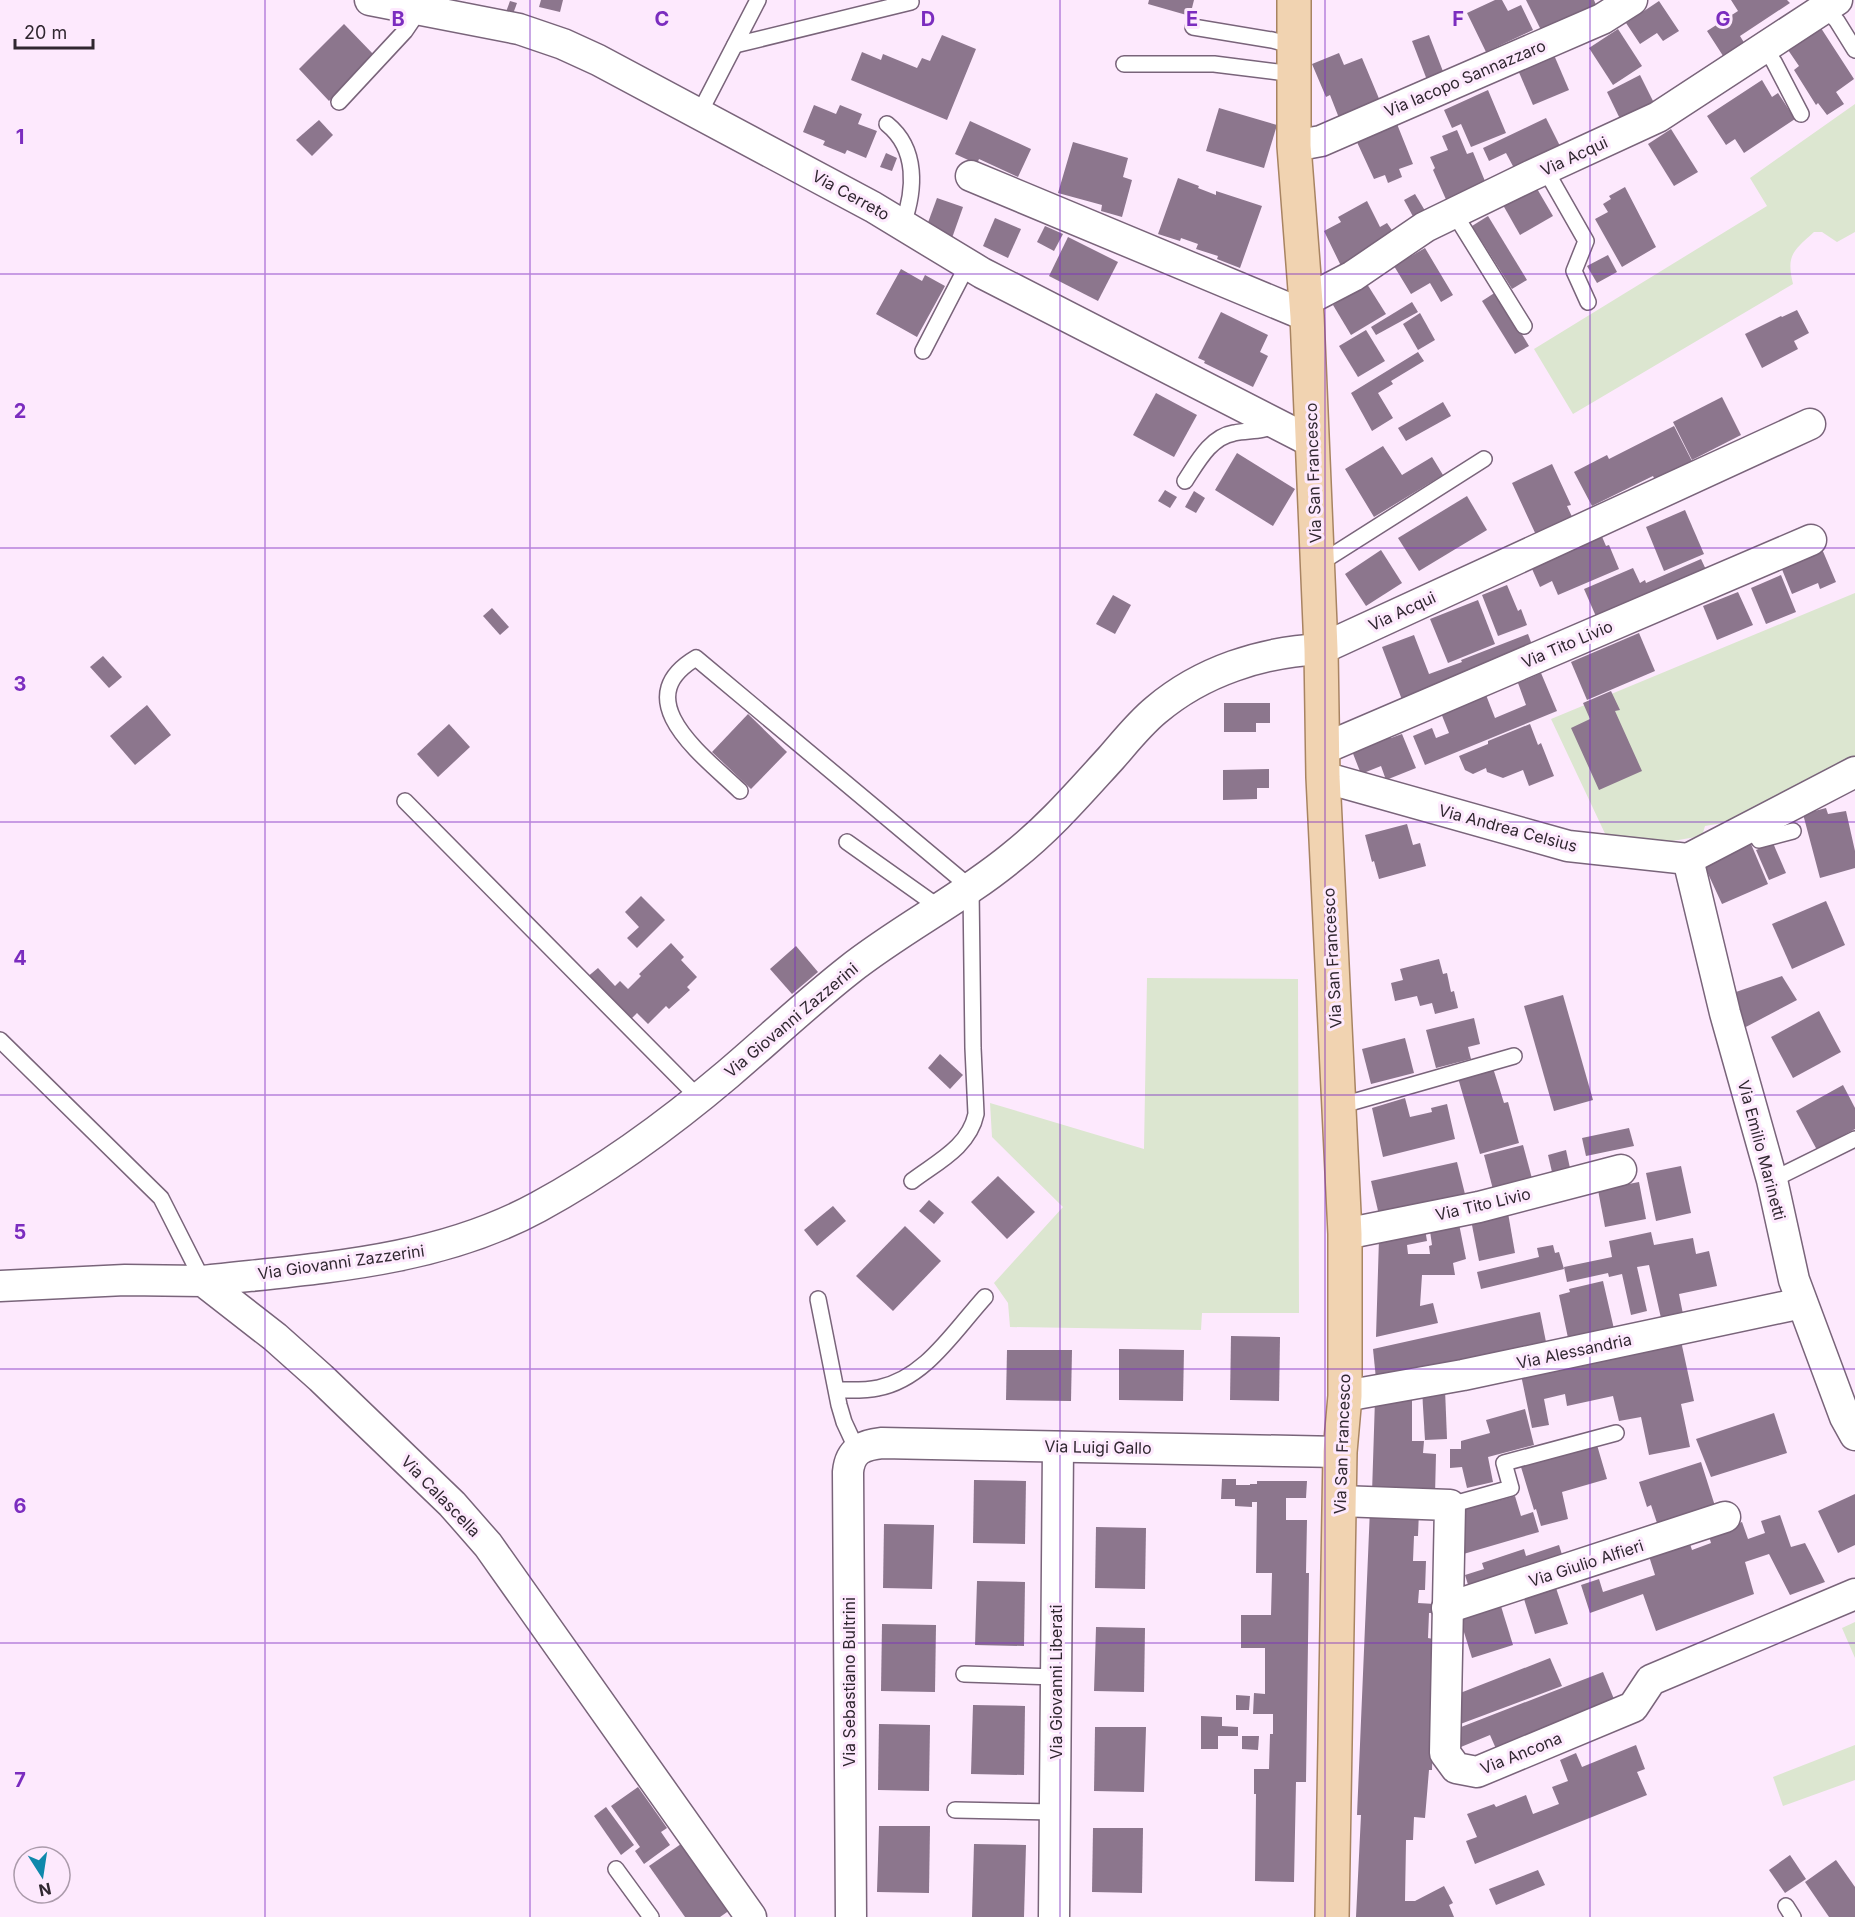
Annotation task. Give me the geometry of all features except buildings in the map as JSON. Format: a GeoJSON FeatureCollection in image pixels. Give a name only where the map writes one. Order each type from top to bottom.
{"type":"FeatureCollection","features":[{"type":"Feature","properties":{"kind":"main road","name":"Via San Francesco"},"geometry":{"type":"LineString","coordinates":[[1294,0],[1294,146],[1306,308],[1321,649],[1323,763],[1345,1234],[1345,1396],[1340,1452],[1332,1917]]}},
{"type":"Feature","properties":{"kind":"street","name":"Via Cerreto"},"geometry":{"type":"LineString","coordinates":[[370,0],[501,25],[563,44],[598,60],[903,224],[968,264],[1312,442]]}},
{"type":"Feature","properties":{"kind":"street","name":"Via Iacopo Sannazzaro"},"geometry":{"type":"LineString","coordinates":[[1294,146],[1321,141],[1602,19],[1632,0]]}},
{"type":"Feature","properties":{"kind":"street","name":"Via Acqui"},"geometry":{"type":"LineString","coordinates":[[1306,308],[1425,227],[1658,117],[1831,4]]}},
{"type":"Feature","properties":{"kind":"street"},"geometry":{"type":"LineString","coordinates":[[972,176],[1306,308]]}},
{"type":"Feature","properties":{"kind":"street","name":"Via Acqui"},"geometry":{"type":"LineString","coordinates":[[1321,649],[1810,424]]}},
{"type":"Feature","properties":{"kind":"street","name":"Via Tito Livio"},"geometry":{"type":"LineString","coordinates":[[1323,763],[1811,540]]}},
{"type":"Feature","properties":{"kind":"street","name":"Via Giovanni Zazzerini"},"geometry":{"type":"LineString","coordinates":[[203,1281],[385,1258],[444,1246],[485,1232],[536,1208],[617,1160],[699,1098],[847,971],[886,942],[971,888],[1031,842],[1071,802],[1147,718],[1178,693],[1253,659],[1286,652],[1321,649]]}},
{"type":"Feature","properties":{"kind":"street","name":"Via Andrea Celsius"},"geometry":{"type":"LineString","coordinates":[[1323,763],[1568,846],[1688,859]]}},
{"type":"Feature","properties":{"kind":"street"},"geometry":{"type":"LineString","coordinates":[[1688,859],[1855,772]]}},
{"type":"Feature","properties":{"kind":"street","name":"Via Emilio Marinetti"},"geometry":{"type":"LineString","coordinates":[[1688,859],[1725,1013],[1772,1180],[1794,1280],[1852,1422]]}},
{"type":"Feature","properties":{"kind":"street","name":"Via Tito Livio"},"geometry":{"type":"LineString","coordinates":[[1345,1234],[1479,1207],[1621,1170]]}},
{"type":"Feature","properties":{"kind":"street"},"geometry":{"type":"LineString","coordinates":[[0,1286],[117,1280],[203,1281]]}},
{"type":"Feature","properties":{"kind":"street","name":"Via Calascella"},"geometry":{"type":"LineString","coordinates":[[203,1281],[305,1363],[425,1477],[471,1525],[507,1571],[751,1917]]}},
{"type":"Feature","properties":{"kind":"street","name":"Via Alessandria"},"geometry":{"type":"LineString","coordinates":[[1345,1396],[1463,1375],[1802,1303]]}},
{"type":"Feature","properties":{"kind":"street","name":"Via Luigi Gallo"},"geometry":{"type":"LineString","coordinates":[[856,1450],[882,1443],[1340,1452]]}},
{"type":"Feature","properties":{"kind":"street","name":"Via Giovanni Liberati"},"geometry":{"type":"LineString","coordinates":[[1054,1917],[1058,1447]]}},
{"type":"Feature","properties":{"kind":"street","name":"Via Sebastiano Bultrini"},"geometry":{"type":"LineString","coordinates":[[851,1917],[848,1472],[856,1450]]}},
{"type":"Feature","properties":{"kind":"street"},"geometry":{"type":"LineString","coordinates":[[1340,1502],[1450,1505]]}},
{"type":"Feature","properties":{"kind":"street","name":"Via Ancona"},"geometry":{"type":"LineString","coordinates":[[1450,1505],[1445,1753],[1456,1768],[1477,1772],[1633,1707],[1651,1680],[1855,1594]]}},
{"type":"Feature","properties":{"kind":"street","name":"Via Giulio Alfieri"},"geometry":{"type":"LineString","coordinates":[[1447,1608],[1725,1517]]}},
{"type":"Feature","properties":{"kind":"lane"},"geometry":{"type":"LineString","coordinates":[[699,114],[758,0]]}},
{"type":"Feature","properties":{"kind":"lane"},"geometry":{"type":"LineString","coordinates":[[735,45],[911,2]]}},
{"type":"Feature","properties":{"kind":"lane"},"geometry":{"type":"LineString","coordinates":[[1831,4],[1837,21],[1855,50]]}},
{"type":"Feature","properties":{"kind":"lane"},"geometry":{"type":"LineString","coordinates":[[339,102],[405,31],[420,9]]}},
{"type":"Feature","properties":{"kind":"lane"},"geometry":{"type":"LineString","coordinates":[[1193,27],[1272,40],[1294,60]]}},
{"type":"Feature","properties":{"kind":"lane"},"geometry":{"type":"LineString","coordinates":[[1764,48],[1774,62],[1801,114]]}},
{"type":"Feature","properties":{"kind":"lane"},"geometry":{"type":"LineString","coordinates":[[1124,64],[1214,64],[1294,60]]}},
{"type":"Feature","properties":{"kind":"lane"},"geometry":{"type":"LineString","coordinates":[[887,124],[902,139],[912,169],[912,190],[903,224]]}},
{"type":"Feature","properties":{"kind":"lane"},"geometry":{"type":"LineString","coordinates":[[1545,169],[1586,241],[1574,271],[1588,302]]}},
{"type":"Feature","properties":{"kind":"lane"},"geometry":{"type":"LineString","coordinates":[[1454,213],[1524,326]]}},
{"type":"Feature","properties":{"kind":"lane"},"geometry":{"type":"LineString","coordinates":[[922,351],[968,264]]}},
{"type":"Feature","properties":{"kind":"lane"},"geometry":{"type":"LineString","coordinates":[[1185,481],[1209,447],[1224,436],[1259,431],[1277,423]]}},
{"type":"Feature","properties":{"kind":"lane"},"geometry":{"type":"LineString","coordinates":[[1317,565],[1484,459]]}},
{"type":"Feature","properties":{"kind":"lane"},"geometry":{"type":"LineString","coordinates":[[740,790],[687,740],[669,709],[667,690],[670,681],[677,672],[696,658],[971,888],[975,1123],[966,1140],[912,1181]]}},
{"type":"Feature","properties":{"kind":"lane"},"geometry":{"type":"LineString","coordinates":[[405,801],[699,1098]]}},
{"type":"Feature","properties":{"kind":"lane"},"geometry":{"type":"LineString","coordinates":[[1752,826],[1759,840],[1793,831]]}},
{"type":"Feature","properties":{"kind":"lane"},"geometry":{"type":"LineString","coordinates":[[847,842],[940,908]]}},
{"type":"Feature","properties":{"kind":"lane"},"geometry":{"type":"LineString","coordinates":[[0,1040],[161,1198],[203,1281]]}},
{"type":"Feature","properties":{"kind":"lane"},"geometry":{"type":"LineString","coordinates":[[1339,1106],[1514,1056]]}},
{"type":"Feature","properties":{"kind":"lane"},"geometry":{"type":"LineString","coordinates":[[1772,1180],[1855,1139]]}},
{"type":"Feature","properties":{"kind":"lane"},"geometry":{"type":"LineString","coordinates":[[837,1390],[877,1389],[911,1376],[929,1360],[985,1297]]}},
{"type":"Feature","properties":{"kind":"lane"},"geometry":{"type":"LineString","coordinates":[[818,1299],[844,1422],[856,1450]]}},
{"type":"Feature","properties":{"kind":"lane"},"geometry":{"type":"LineString","coordinates":[[1450,1505],[1511,1488],[1504,1463],[1616,1433]]}},
{"type":"Feature","properties":{"kind":"lane"},"geometry":{"type":"LineString","coordinates":[[964,1674],[1056,1677]]}},
{"type":"Feature","properties":{"kind":"lane"},"geometry":{"type":"LineString","coordinates":[[955,1810],[1055,1812]]}},
{"type":"Feature","properties":{"kind":"lane"},"geometry":{"type":"LineString","coordinates":[[616,1869],[651,1917]]}},
{"type":"Feature","properties":{"kind":"green space"},"geometry":{"type":"Polygon","coordinates":[[[1855,104],[1855,232],[1837,242],[1822,232],[1814,232],[1793,254],[1790,266],[1793,284],[1573,414],[1534,349],[1767,206],[1750,178],[1855,104]]]}},
{"type":"Feature","properties":{"kind":"green space"},"geometry":{"type":"Polygon","coordinates":[[[1855,593],[1855,765],[1729,822],[1705,826],[1702,836],[1637,847],[1609,842],[1551,719],[1855,593]]]}},
{"type":"Feature","properties":{"kind":"green space"},"geometry":{"type":"Polygon","coordinates":[[[1147,978],[1298,979],[1299,1313],[1202,1313],[1201,1330],[1010,1327],[1008,1303],[994,1283],[1063,1207],[992,1137],[990,1103],[1144,1149],[1147,978]]]}},
{"type":"Feature","properties":{"kind":"green space"},"geometry":{"type":"Polygon","coordinates":[[[1855,1622],[1855,1658],[1842,1628],[1855,1622]]]}},
{"type":"Feature","properties":{"kind":"green space"},"geometry":{"type":"Polygon","coordinates":[[[1855,1745],[1855,1780],[1783,1806],[1773,1777],[1855,1745]]]}}]}
